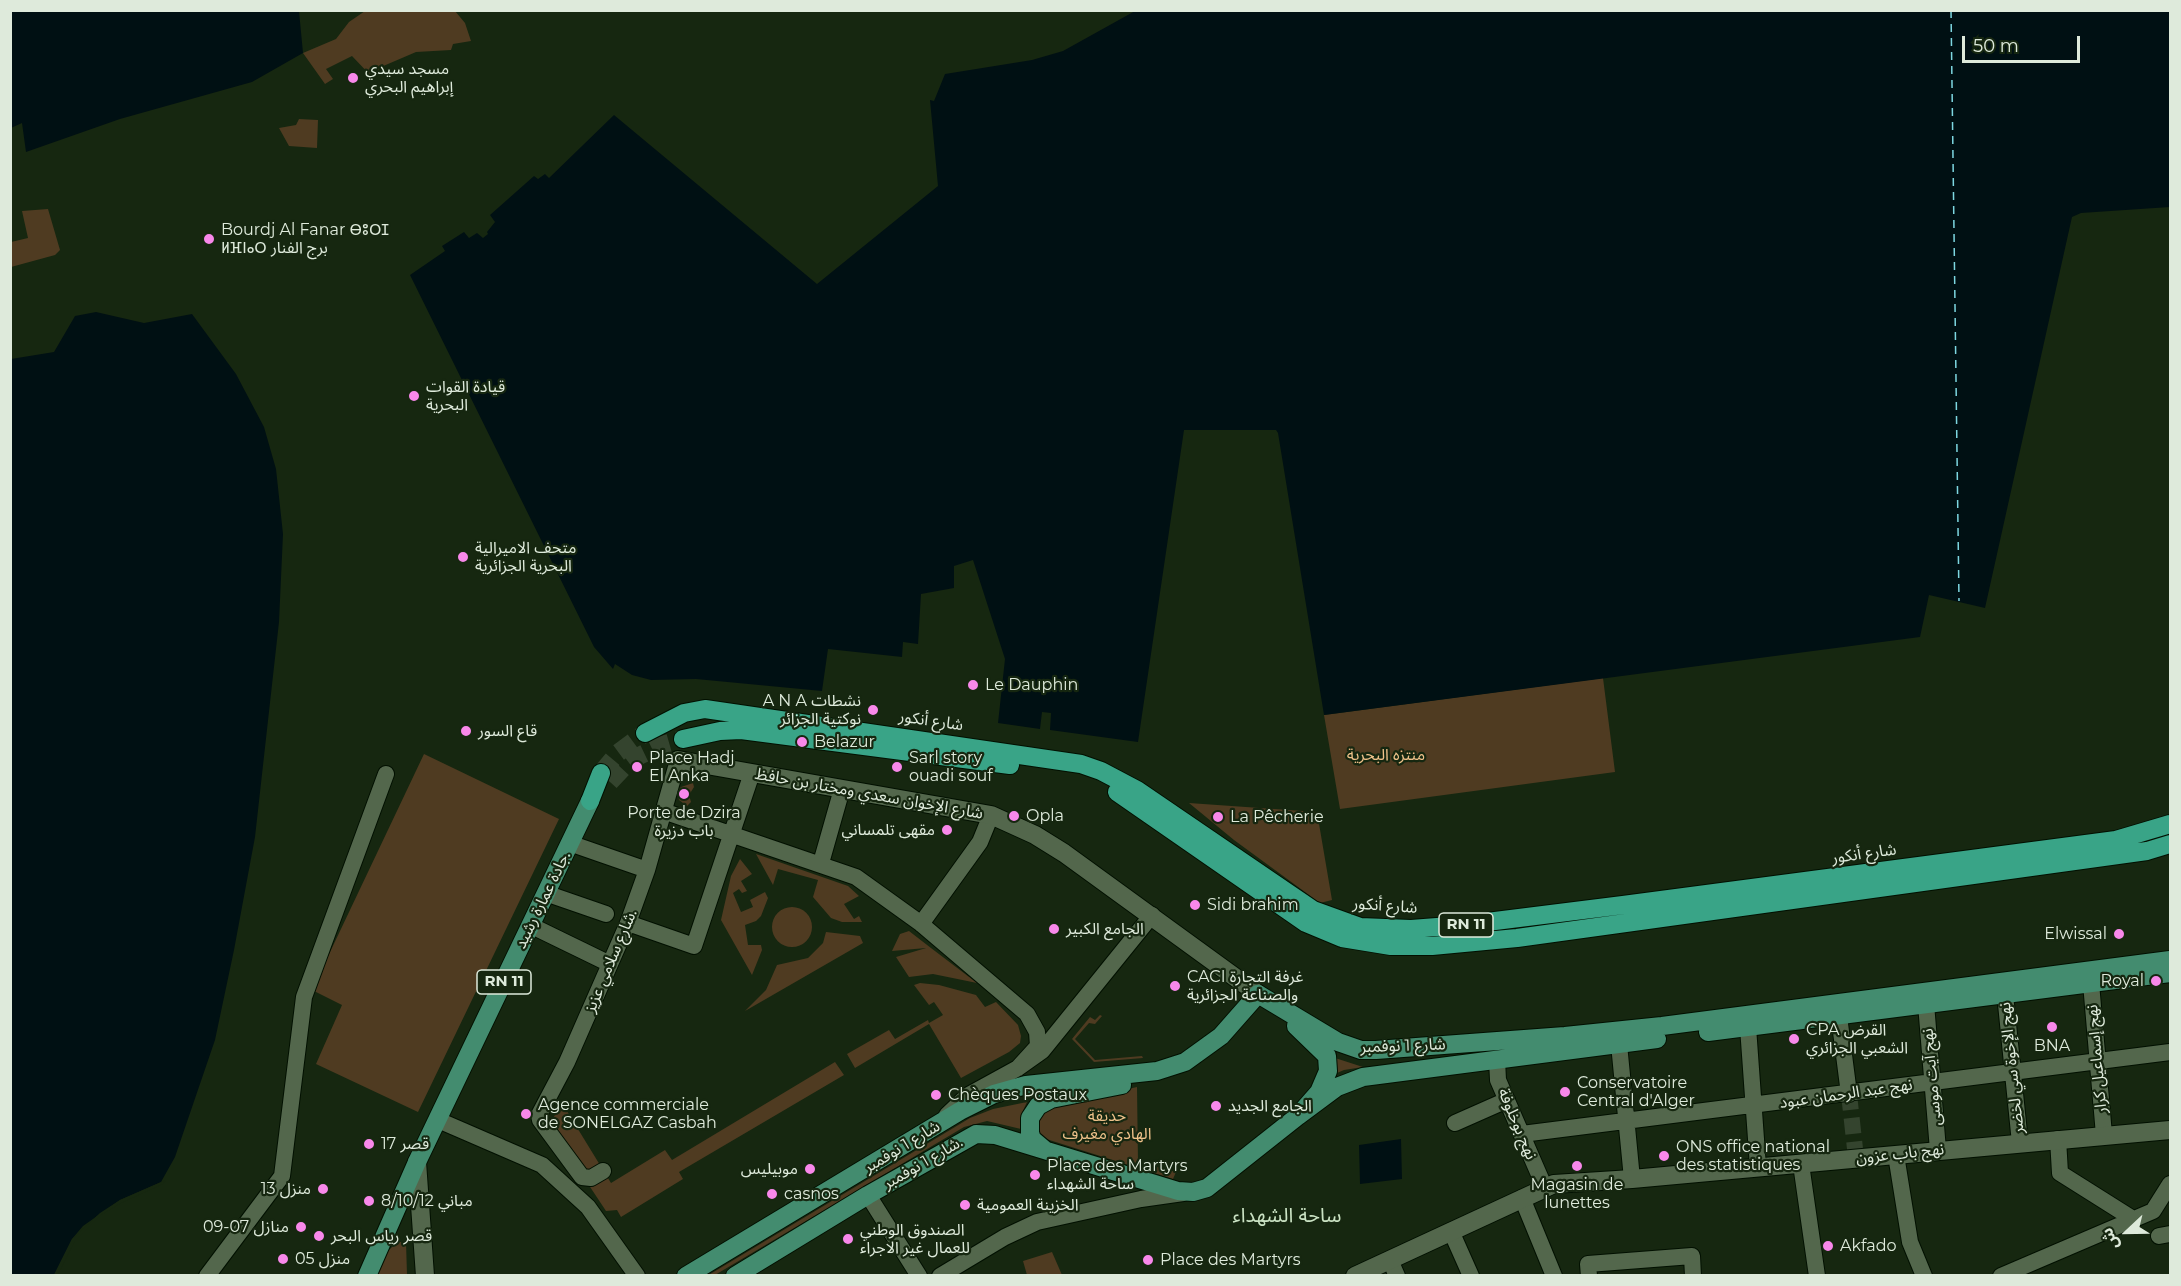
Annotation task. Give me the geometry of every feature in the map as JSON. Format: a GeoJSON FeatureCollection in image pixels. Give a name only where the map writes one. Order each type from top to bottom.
{"type":"FeatureCollection","features":[{"type":"Feature","properties":{"kind":"highway","name":"شارع أنكور"},"geometry":{"type":"LineString","coordinates":[[645,733],[677,716],[705,709],[1061,760],[1091,767],[1137,790],[1313,910],[1360,927],[1411,929],[1509,920],[2116,840],[2170,824]]}},
{"type":"Feature","properties":{"kind":"highway","name":"RN 11"},"geometry":{"type":"LineString","coordinates":[[683,739],[730,730],[1059,771],[1096,781],[1130,800],[1306,923],[1342,938],[1391,946],[1432,946],[1528,936],[2147,851],[2170,844]]}},
{"type":"Feature","properties":{"kind":"highway","name":"RN 11"},"geometry":{"type":"LineString","coordinates":[[590,801],[606,778]]}},
{"type":"Feature","properties":{"kind":"main road","name":"جادة عمارة رشيد."},"geometry":{"type":"LineString","coordinates":[[417,1162],[590,801]]}},
{"type":"Feature","properties":{"kind":"main road","name":"شارع 1 نوفمبر"},"geometry":{"type":"LineString","coordinates":[[1258,994],[1338,1042],[1361,1050],[1662,1026],[2170,960]]}},
{"type":"Feature","properties":{"kind":"main road","name":"شارع 1 نوفمبر"},"geometry":{"type":"LineString","coordinates":[[1298,1116],[1337,1087],[1355,1079],[2170,973]]}},
{"type":"Feature","properties":{"kind":"main road"},"geometry":{"type":"LineString","coordinates":[[1049,1154],[1032,1139],[1030,1132],[1033,1112],[1044,1102],[1168,1073],[1183,1067],[1228,1029],[1258,994]]}},
{"type":"Feature","properties":{"kind":"main road"},"geometry":{"type":"LineString","coordinates":[[1187,1192],[1210,1186],[1298,1116],[1319,1092],[1328,1071],[1328,1061],[1324,1051],[1303,1034],[1284,1011]]}},
{"type":"Feature","properties":{"kind":"main road","name":"شارع 1 نوفمبر"},"geometry":{"type":"LineString","coordinates":[[686,1275],[974,1103],[1000,1092],[1026,1085],[1137,1074],[1178,1065],[1207,1047]]}},
{"type":"Feature","properties":{"kind":"main road","name":"شارع 1 نوفمبر."},"geometry":{"type":"LineString","coordinates":[[735,1275],[867,1195],[976,1134],[994,1135],[1049,1154],[1187,1192]]}},
{"type":"Feature","properties":{"kind":"main road","name":"RN 11"},"geometry":{"type":"LineString","coordinates":[[367,1275],[417,1162]]}},
{"type":"Feature","properties":{"kind":"street","name":"شارع الإخوان سعدي ومختار بن حافظ"},"geometry":{"type":"LineString","coordinates":[[678,760],[991,815],[1035,834],[1064,853],[1258,994]]}},
{"type":"Feature","properties":{"kind":"street","name":"شارع سلامي عزيز."},"geometry":{"type":"LineString","coordinates":[[603,1170],[591,1178],[582,1177],[540,1120],[539,1115],[567,1062],[628,923],[678,760]]}},
{"type":"Feature","properties":{"kind":"street"},"geometry":{"type":"LineString","coordinates":[[628,923],[694,946],[752,773]]}},
{"type":"Feature","properties":{"kind":"street"},"geometry":{"type":"LineString","coordinates":[[207,1275],[282,1176],[304,997],[386,774]]}},
{"type":"Feature","properties":{"kind":"street"},"geometry":{"type":"LineString","coordinates":[[821,863],[842,789]]}},
{"type":"Feature","properties":{"kind":"street"},"geometry":{"type":"LineString","coordinates":[[663,811],[732,836],[821,863],[856,877],[921,924],[1013,1000],[1033,1023],[1039,1039],[1038,1046],[1018,1068]]}},
{"type":"Feature","properties":{"kind":"street"},"geometry":{"type":"LineString","coordinates":[[921,924],[980,842],[991,815]]}},
{"type":"Feature","properties":{"kind":"street"},"geometry":{"type":"LineString","coordinates":[[575,845],[646,870]]}},
{"type":"Feature","properties":{"kind":"street"},"geometry":{"type":"LineString","coordinates":[[551,895],[606,914]]}},
{"type":"Feature","properties":{"kind":"street"},"geometry":{"type":"LineString","coordinates":[[893,1152],[957,1107],[967,1096],[1018,1068],[1042,1051],[1152,915]]}},
{"type":"Feature","properties":{"kind":"street"},"geometry":{"type":"LineString","coordinates":[[536,928],[610,964]]}},
{"type":"Feature","properties":{"kind":"street","name":"نهج إسماعيل كرار"},"geometry":{"type":"LineString","coordinates":[[2091,983],[2104,1135]]}},
{"type":"Feature","properties":{"kind":"street","name":"نهج الإخوة سي لخضر"},"geometry":{"type":"LineString","coordinates":[[2005,994],[2020,1143]]}},
{"type":"Feature","properties":{"kind":"street","name":"نهج آيت موسى"},"geometry":{"type":"LineString","coordinates":[[1926,1004],[1938,1150]]}},
{"type":"Feature","properties":{"kind":"street"},"geometry":{"type":"LineString","coordinates":[[1839,1016],[1848,1094]]}},
{"type":"Feature","properties":{"kind":"street"},"geometry":{"type":"LineString","coordinates":[[1748,1027],[1758,1167]]}},
{"type":"Feature","properties":{"kind":"street"},"geometry":{"type":"LineString","coordinates":[[1619,1044],[1632,1179]]}},
{"type":"Feature","properties":{"kind":"street","name":"نهج عبد الرحمان عبود"},"geometry":{"type":"LineString","coordinates":[[1522,1134],[2170,1052]]}},
{"type":"Feature","properties":{"kind":"street","name":"نهج بوخلوفة"},"geometry":{"type":"LineString","coordinates":[[1497,1060],[1498,1080],[1544,1186]]}},
{"type":"Feature","properties":{"kind":"street"},"geometry":{"type":"LineString","coordinates":[[1455,1123],[1507,1100]]}},
{"type":"Feature","properties":{"kind":"street"},"geometry":{"type":"LineString","coordinates":[[438,1120],[542,1165],[588,1207],[637,1275]]}},
{"type":"Feature","properties":{"kind":"street","name":"نهج باب عزون"},"geometry":{"type":"LineString","coordinates":[[1355,1275],[1393,1268],[1451,1231],[1544,1186],[2170,1130]]}},
{"type":"Feature","properties":{"kind":"street"},"geometry":{"type":"LineString","coordinates":[[2058,1139],[2060,1173],[2133,1219]]}},
{"type":"Feature","properties":{"kind":"street"},"geometry":{"type":"LineString","coordinates":[[1896,1155],[1910,1242],[1924,1275]]}},
{"type":"Feature","properties":{"kind":"street"},"geometry":{"type":"LineString","coordinates":[[417,1162],[425,1275]]}},
{"type":"Feature","properties":{"kind":"street"},"geometry":{"type":"LineString","coordinates":[[1802,1164],[1817,1275]]}},
{"type":"Feature","properties":{"kind":"street"},"geometry":{"type":"LineString","coordinates":[[2001,1275],[2153,1210],[2170,1184]]}},
{"type":"Feature","properties":{"kind":"street"},"geometry":{"type":"LineString","coordinates":[[940,1275],[1005,1236],[1037,1222],[1141,1199],[1187,1192]]}},
{"type":"Feature","properties":{"kind":"street"},"geometry":{"type":"LineString","coordinates":[[867,1195],[919,1275]]}},
{"type":"Feature","properties":{"kind":"street"},"geometry":{"type":"LineString","coordinates":[[1522,1198],[1554,1275]]}},
{"type":"Feature","properties":{"kind":"street"},"geometry":{"type":"LineString","coordinates":[[1451,1231],[1471,1275]]}},
{"type":"Feature","properties":{"kind":"street"},"geometry":{"type":"LineString","coordinates":[[1589,1275],[1588,1264],[1692,1256],[1694,1275]]}},
{"type":"Feature","properties":{"kind":"green space"},"geometry":{"type":"Polygon","coordinates":[[[365,11],[455,11],[465,23],[471,41],[453,44],[451,50],[416,52],[381,67],[372,77],[352,56],[326,69],[333,79],[325,84],[303,53],[336,39],[349,22],[365,11]]]}},
{"type":"Feature","properties":{"kind":"green space"},"geometry":{"type":"Polygon","coordinates":[[[299,119],[318,120],[317,148],[289,146],[279,128],[296,125],[299,119]]]}},
{"type":"Feature","properties":{"kind":"green space"},"geometry":{"type":"Polygon","coordinates":[[[48,209],[60,250],[55,255],[11,267],[11,242],[28,238],[22,211],[48,209]]]}},
{"type":"Feature","properties":{"kind":"green space","name":"منتزه البحرية"},"geometry":{"type":"Polygon","coordinates":[[[1603,678],[1615,772],[1340,809],[1324,715],[1603,678]]]}},
{"type":"Feature","properties":{"kind":"green space"},"geometry":{"type":"Polygon","coordinates":[[[424,754],[559,819],[418,1112],[316,1064],[342,1005],[312,990],[424,754]]]}},
{"type":"Feature","properties":{"kind":"green space"},"geometry":{"type":"Polygon","coordinates":[[[693,783],[694,787],[689,795],[691,802],[687,806],[679,800],[677,792],[681,787],[693,783]]]}},
{"type":"Feature","properties":{"kind":"green space"},"geometry":{"type":"Polygon","coordinates":[[[1189,803],[1317,812],[1332,900],[1320,903],[1234,840],[1189,803]]]}},
{"type":"Feature","properties":{"kind":"green space"},"geometry":{"type":"Polygon","coordinates":[[[756,854],[848,886],[859,896],[844,904],[854,919],[859,916],[862,922],[842,922],[831,918],[813,897],[818,880],[778,869],[773,885],[756,854]]]}},
{"type":"Feature","properties":{"kind":"green space"},"geometry":{"type":"Polygon","coordinates":[[[740,859],[752,874],[741,881],[747,891],[742,893],[739,889],[733,893],[741,912],[753,907],[750,900],[765,892],[768,898],[761,916],[756,921],[745,925],[748,945],[761,945],[762,950],[752,975],[721,920],[731,876],[740,859]]]}},
{"type":"Feature","properties":{"kind":"green space"},"geometry":{"type":"Polygon","coordinates":[[[792,907],[806,913],[812,927],[806,941],[792,947],[778,941],[772,927],[778,913],[792,907]]]}},
{"type":"Feature","properties":{"kind":"green space"},"geometry":{"type":"Polygon","coordinates":[[[909,931],[977,983],[933,974],[909,977],[896,957],[926,948],[892,951],[900,934],[909,931]]]}},
{"type":"Feature","properties":{"kind":"green space"},"geometry":{"type":"Polygon","coordinates":[[[826,932],[860,936],[863,943],[745,1011],[766,990],[777,965],[808,958],[823,943],[826,932]]]}},
{"type":"Feature","properties":{"kind":"green space"},"geometry":{"type":"Polygon","coordinates":[[[920,983],[939,985],[976,995],[985,1007],[996,1002],[1018,1025],[1020,1043],[1009,1052],[961,1078],[929,1024],[855,1068],[847,1054],[889,1030],[895,1039],[928,1020],[929,1023],[943,1015],[934,1002],[929,1005],[914,985],[920,983]]]}},
{"type":"Feature","properties":{"kind":"green space"},"geometry":{"type":"Polygon","coordinates":[[[1100,1015],[1102,1016],[1095,1024],[1089,1023],[1075,1039],[1095,1060],[1142,1056],[1143,1058],[1094,1062],[1072,1039],[1090,1017],[1095,1020],[1100,1015]]]}},
{"type":"Feature","properties":{"kind":"green space"},"geometry":{"type":"Polygon","coordinates":[[[1332,1057],[1363,1067],[1344,1070],[1330,1076],[1332,1057]]]}},
{"type":"Feature","properties":{"kind":"green space"},"geometry":{"type":"Polygon","coordinates":[[[835,1062],[844,1075],[679,1172],[683,1179],[621,1217],[617,1210],[606,1211],[549,1125],[562,1103],[611,1183],[665,1150],[672,1160],[835,1062]]]}},
{"type":"Feature","properties":{"kind":"green space","name":"حديقة الهادي مغيرف"},"geometry":{"type":"Polygon","coordinates":[[[1137,1087],[1138,1162],[1176,1172],[1173,1179],[1043,1138],[1037,1130],[1036,1124],[1042,1108],[1137,1087]]]}},
{"type":"Feature","properties":{"kind":"green space"},"geometry":{"type":"Polygon","coordinates":[[[1027,1102],[1021,1115],[1021,1129],[987,1121],[964,1127],[715,1275],[707,1276],[970,1118],[993,1109],[1027,1102]]]}},
{"type":"Feature","properties":{"kind":"green space"},"geometry":{"type":"Polygon","coordinates":[[[397,1242],[406,1242],[407,1275],[376,1276],[386,1253],[397,1242]]]}},
{"type":"Feature","properties":{"kind":"green space"},"geometry":{"type":"Polygon","coordinates":[[[1052,1252],[1062,1275],[1027,1275],[1023,1261],[1052,1252]]]}},
{"type":"Feature","properties":{"kind":"shaded area"},"geometry":{"type":"Polygon","coordinates":[[[11,10],[299,11],[303,53],[252,82],[120,119],[26,152],[22,123],[11,128],[11,10]]]}},
{"type":"Feature","properties":{"kind":"shaded area"},"geometry":{"type":"Polygon","coordinates":[[[1135,11],[2170,11],[2170,207],[2081,213],[2072,217],[1985,608],[1929,595],[1920,637],[1324,715],[1278,433],[1276,430],[1184,430],[1138,742],[1050,730],[1051,713],[1042,712],[1040,729],[998,723],[1005,659],[973,560],[954,566],[954,588],[921,594],[918,644],[903,642],[902,657],[828,649],[822,691],[696,679],[651,680],[632,675],[615,664],[613,669],[594,647],[410,275],[445,251],[442,246],[464,232],[469,238],[477,233],[483,238],[495,222],[490,215],[534,176],[538,179],[545,174],[549,178],[614,115],[817,284],[938,186],[930,100],[934,101],[945,74],[1032,60],[1063,51],[1135,11]]]}},
{"type":"Feature","properties":{"kind":"shaded area"},"geometry":{"type":"Polygon","coordinates":[[[96,312],[144,323],[192,314],[236,374],[264,427],[276,469],[283,534],[279,622],[255,837],[234,950],[215,1040],[175,1157],[161,1182],[120,1200],[83,1226],[72,1239],[54,1275],[11,1276],[11,359],[54,352],[75,316],[96,312]]]}},
{"type":"Feature","properties":{"kind":"shaded area"},"geometry":{"type":"Polygon","coordinates":[[[1401,1139],[1402,1179],[1360,1184],[1359,1145],[1401,1139]]]}},
{"type":"Feature","properties":{"kind":"pier"},"geometry":{"type":"Polygon","coordinates":[[[166,1180],[163,1184],[101,1215],[75,1241],[57,1276],[54,1275],[72,1239],[100,1213],[120,1200],[166,1180]]]}},
{"type":"Feature","properties":{"kind":"ferry route"},"geometry":{"type":"LineString","coordinates":[[1951,10],[1959,601]]}},
{"type":"Feature","properties":{"kind":"tunnel"},"geometry":{"type":"LineString","coordinates":[[601,773],[618,753],[645,733]]}},
{"type":"Feature","properties":{"kind":"tunnel"},"geometry":{"type":"LineString","coordinates":[[610,782],[639,756],[662,745],[683,739]]}},
{"type":"Feature","properties":{"kind":"tunnel"},"geometry":{"type":"LineString","coordinates":[[1849,1094],[1856,1158]]}},
{"type":"Feature","properties":{"kind":"place","name":"مسجد سيدي إبراهيم البحري"},"geometry":{"type":"Point","coordinates":[353,78]}},
{"type":"Feature","properties":{"kind":"place","name":"Bourdj Al Fanar ⴱⵓⵔⵊ ⵍⴼⵏⴰⵔ برج الفنار"},"geometry":{"type":"Point","coordinates":[209,239]}},
{"type":"Feature","properties":{"kind":"place","name":"قيادة القوات البحرية"},"geometry":{"type":"Point","coordinates":[414,396]}},
{"type":"Feature","properties":{"kind":"place","name":"متحف الاميرالية البحرية الجزائرية"},"geometry":{"type":"Point","coordinates":[463,557]}},
{"type":"Feature","properties":{"kind":"place","name":"Le Dauphin"},"geometry":{"type":"Point","coordinates":[973,685]}},
{"type":"Feature","properties":{"kind":"place","name":"A N A نشطات نوكتية الجزائر"},"geometry":{"type":"Point","coordinates":[873,710]}},
{"type":"Feature","properties":{"kind":"place","name":"قاع السور"},"geometry":{"type":"Point","coordinates":[466,731]}},
{"type":"Feature","properties":{"kind":"place","name":"Belazur"},"geometry":{"type":"Point","coordinates":[802,742]}},
{"type":"Feature","properties":{"kind":"place","name":"Place Hadj El Anka"},"geometry":{"type":"Point","coordinates":[637,767]}},
{"type":"Feature","properties":{"kind":"place","name":"Sarl story ouadi souf"},"geometry":{"type":"Point","coordinates":[897,767]}},
{"type":"Feature","properties":{"kind":"place","name":"Porte de Dzira باب دزيرة"},"geometry":{"type":"Point","coordinates":[684,794]}},
{"type":"Feature","properties":{"kind":"place","name":"Opla"},"geometry":{"type":"Point","coordinates":[1014,816]}},
{"type":"Feature","properties":{"kind":"place","name":"La Pêcherie"},"geometry":{"type":"Point","coordinates":[1218,817]}},
{"type":"Feature","properties":{"kind":"place","name":"مقهى تلمساني"},"geometry":{"type":"Point","coordinates":[947,830]}},
{"type":"Feature","properties":{"kind":"place","name":"Sidi brahim"},"geometry":{"type":"Point","coordinates":[1195,905]}},
{"type":"Feature","properties":{"kind":"place","name":"الجامع الكبير"},"geometry":{"type":"Point","coordinates":[1054,929]}},
{"type":"Feature","properties":{"kind":"place","name":"Elwissal"},"geometry":{"type":"Point","coordinates":[2119,934]}},
{"type":"Feature","properties":{"kind":"place","name":"Royal"},"geometry":{"type":"Point","coordinates":[2156,981]}},
{"type":"Feature","properties":{"kind":"place","name":"CACI غرفة التجارة والصناعة الجزائرية"},"geometry":{"type":"Point","coordinates":[1175,986]}},
{"type":"Feature","properties":{"kind":"place","name":"BNA"},"geometry":{"type":"Point","coordinates":[2052,1027]}},
{"type":"Feature","properties":{"kind":"place","name":"CPA القرض الشعبي الجزائري"},"geometry":{"type":"Point","coordinates":[1794,1039]}},
{"type":"Feature","properties":{"kind":"place","name":"Conservatoire Central d'Alger"},"geometry":{"type":"Point","coordinates":[1565,1092]}},
{"type":"Feature","properties":{"kind":"place","name":"Chèques Postaux"},"geometry":{"type":"Point","coordinates":[936,1095]}},
{"type":"Feature","properties":{"kind":"place","name":"الجامع الجديد"},"geometry":{"type":"Point","coordinates":[1216,1106]}},
{"type":"Feature","properties":{"kind":"place","name":"Agence commerciale de SONELGAZ Casbah"},"geometry":{"type":"Point","coordinates":[526,1114]}},
{"type":"Feature","properties":{"kind":"place","name":"قصر 17"},"geometry":{"type":"Point","coordinates":[369,1144]}},
{"type":"Feature","properties":{"kind":"place","name":"ONS office national des statistiques"},"geometry":{"type":"Point","coordinates":[1664,1156]}},
{"type":"Feature","properties":{"kind":"place","name":"Magasin de lunettes"},"geometry":{"type":"Point","coordinates":[1577,1166]}},
{"type":"Feature","properties":{"kind":"place","name":"موبيليس"},"geometry":{"type":"Point","coordinates":[810,1169]}},
{"type":"Feature","properties":{"kind":"place","name":"Place des Martyrs ساحة الشهداء"},"geometry":{"type":"Point","coordinates":[1035,1175]}},
{"type":"Feature","properties":{"kind":"place","name":"منزل 13"},"geometry":{"type":"Point","coordinates":[323,1189]}},
{"type":"Feature","properties":{"kind":"place","name":"casnos"},"geometry":{"type":"Point","coordinates":[772,1194]}},
{"type":"Feature","properties":{"kind":"place","name":"مباني 8/10/12"},"geometry":{"type":"Point","coordinates":[369,1201]}},
{"type":"Feature","properties":{"kind":"place","name":"الخزينة العمومية"},"geometry":{"type":"Point","coordinates":[965,1205]}},
{"type":"Feature","properties":{"kind":"place","name":"منازل 07-09"},"geometry":{"type":"Point","coordinates":[301,1227]}},
{"type":"Feature","properties":{"kind":"place","name":"قصر رياس البحر"},"geometry":{"type":"Point","coordinates":[319,1236]}},
{"type":"Feature","properties":{"kind":"place","name":"الصندوق الوطني للعمال غير الاجراء"},"geometry":{"type":"Point","coordinates":[848,1239]}},
{"type":"Feature","properties":{"kind":"place","name":"Akfado"},"geometry":{"type":"Point","coordinates":[1828,1246]}},
{"type":"Feature","properties":{"kind":"place","name":"منزل 05"},"geometry":{"type":"Point","coordinates":[283,1259]}},
{"type":"Feature","properties":{"kind":"place","name":"Place des Martyrs"},"geometry":{"type":"Point","coordinates":[1148,1260]}},
{"type":"Feature","properties":{"kind":"district","name":"ساحة الشهداء"},"geometry":{"type":"Point","coordinates":[1287,1216]}}]}
